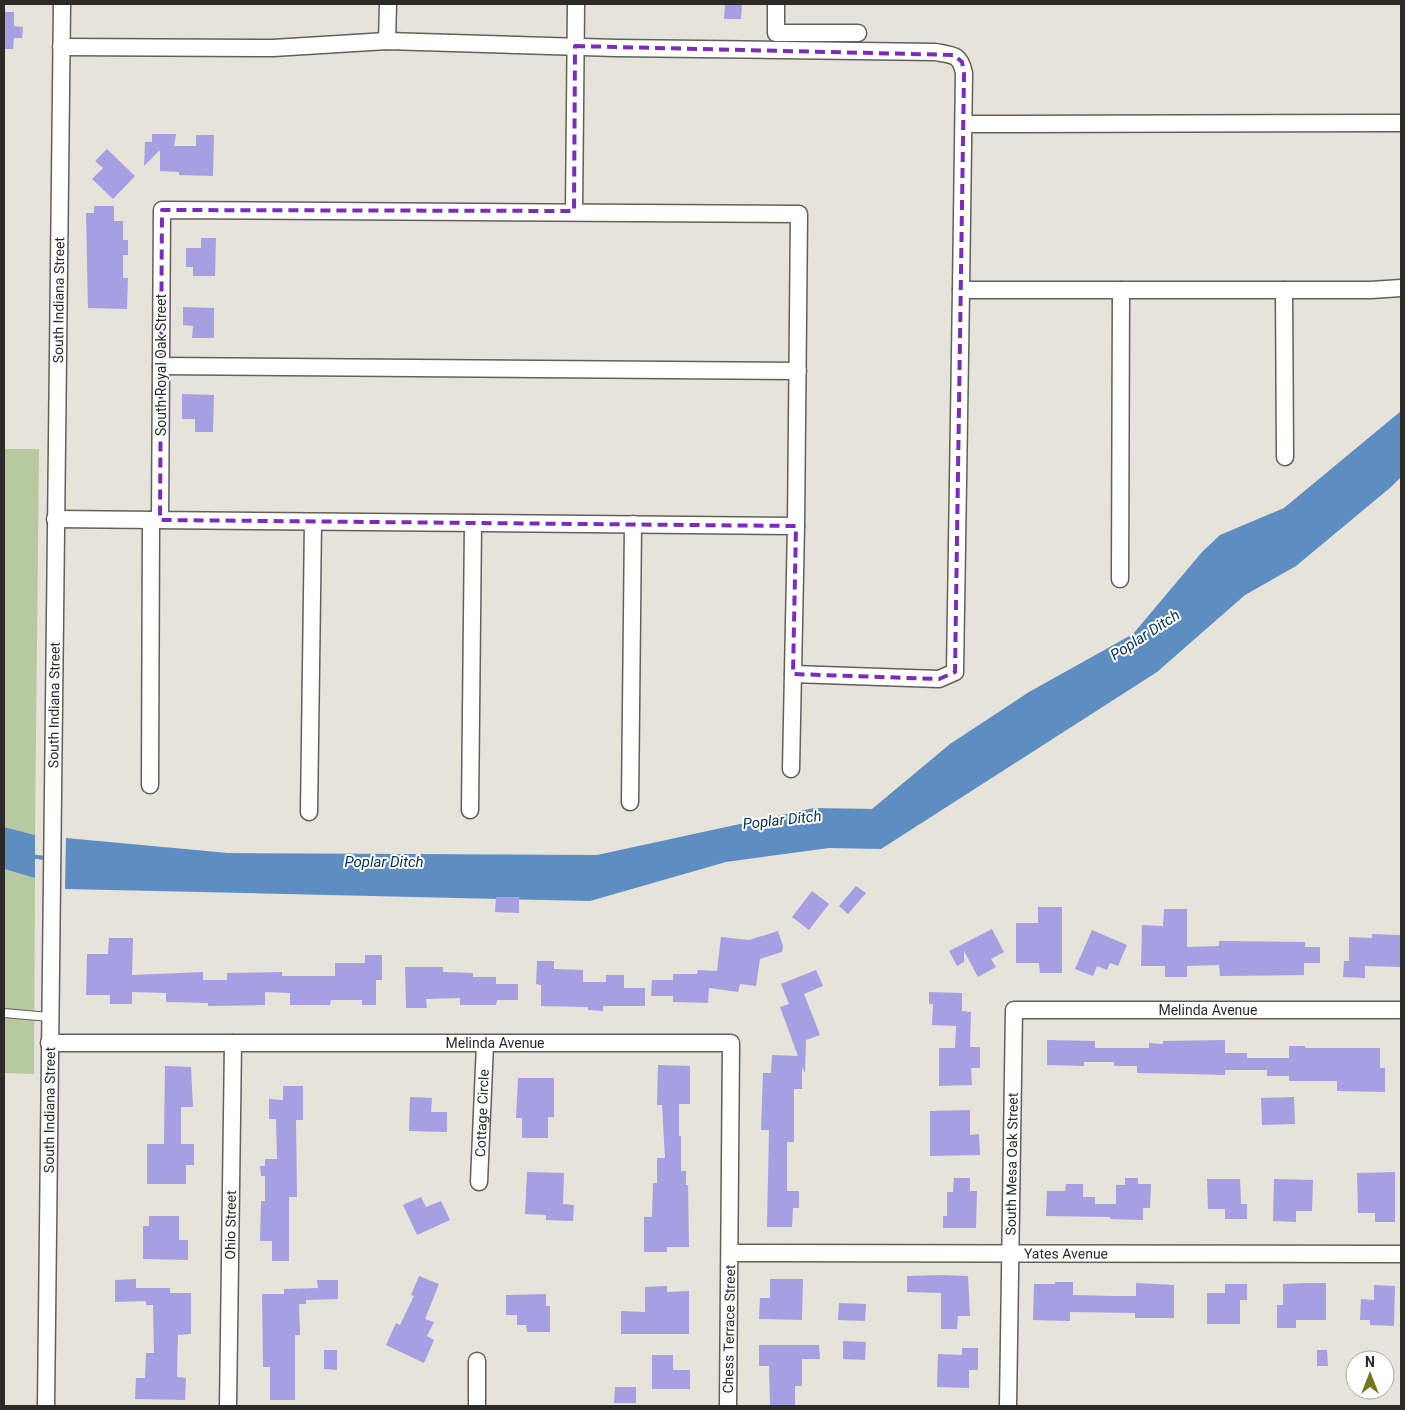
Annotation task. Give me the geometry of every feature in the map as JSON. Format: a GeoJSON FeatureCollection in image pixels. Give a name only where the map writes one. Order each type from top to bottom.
{"type":"FeatureCollection","features":[{"type":"Feature","properties":{"kind":"street","name":"South Indiana Street"},"geometry":{"type":"LineString","coordinates":[[46,1406],[62,4]]}},
{"type":"Feature","properties":{"kind":"street"},"geometry":{"type":"LineString","coordinates":[[387,41],[388,4]]}},
{"type":"Feature","properties":{"kind":"street"},"geometry":{"type":"LineString","coordinates":[[576,4],[574,211],[799,214],[791,769]]}},
{"type":"Feature","properties":{"kind":"street"},"geometry":{"type":"LineString","coordinates":[[776,4],[776,33],[858,33]]}},
{"type":"Feature","properties":{"kind":"street"},"geometry":{"type":"LineString","coordinates":[[61,47],[273,48],[387,41],[935,52],[954,55],[962,62],[964,74],[955,672],[939,679],[793,674]]}},
{"type":"Feature","properties":{"kind":"street"},"geometry":{"type":"LineString","coordinates":[[964,124],[1401,123]]}},
{"type":"Feature","properties":{"kind":"street","name":"South Royal Oak Street"},"geometry":{"type":"LineString","coordinates":[[150,784],[155,520],[161,366],[162,210],[574,211]]}},
{"type":"Feature","properties":{"kind":"street"},"geometry":{"type":"LineString","coordinates":[[961,290],[1401,288]]}},
{"type":"Feature","properties":{"kind":"street"},"geometry":{"type":"LineString","coordinates":[[1120,580],[1121,290]]}},
{"type":"Feature","properties":{"kind":"street"},"geometry":{"type":"LineString","coordinates":[[1284,290],[1285,457]]}},
{"type":"Feature","properties":{"kind":"street"},"geometry":{"type":"LineString","coordinates":[[161,366],[798,371]]}},
{"type":"Feature","properties":{"kind":"street"},"geometry":{"type":"LineString","coordinates":[[55,519],[796,526]]}},
{"type":"Feature","properties":{"kind":"street"},"geometry":{"type":"LineString","coordinates":[[309,812],[312,522]]}},
{"type":"Feature","properties":{"kind":"street"},"geometry":{"type":"LineString","coordinates":[[470,810],[473,523]]}},
{"type":"Feature","properties":{"kind":"street"},"geometry":{"type":"LineString","coordinates":[[630,802],[633,524]]}},
{"type":"Feature","properties":{"kind":"street","name":"Melinda Avenue"},"geometry":{"type":"LineString","coordinates":[[1014,1010],[1401,1010]]}},
{"type":"Feature","properties":{"kind":"street","name":"South Mesa Oak Street"},"geometry":{"type":"LineString","coordinates":[[1008,1406],[1014,1010]]}},
{"type":"Feature","properties":{"kind":"street","name":"Melinda Avenue"},"geometry":{"type":"LineString","coordinates":[[49,1043],[732,1043],[731,1253]]}},
{"type":"Feature","properties":{"kind":"street","name":"Ohio Street"},"geometry":{"type":"LineString","coordinates":[[228,1406],[233,1043]]}},
{"type":"Feature","properties":{"kind":"street","name":"Cottage Circle"},"geometry":{"type":"LineString","coordinates":[[479,1182],[485,1044]]}},
{"type":"Feature","properties":{"kind":"street","name":"Yates Avenue"},"geometry":{"type":"LineString","coordinates":[[731,1253],[1401,1254]]}},
{"type":"Feature","properties":{"kind":"street","name":"Chess Terrace Street"},"geometry":{"type":"LineString","coordinates":[[728,1406],[731,1253]]}},
{"type":"Feature","properties":{"kind":"street"},"geometry":{"type":"LineString","coordinates":[[477,1361],[478,1406]]}},
{"type":"Feature","properties":{"kind":"lane"},"geometry":{"type":"LineString","coordinates":[[4,1014],[49,1017]]}},
{"type":"Feature","properties":{"kind":"highlighted area"},"geometry":{"type":"Polygon","coordinates":[[[575,46],[954,55],[962,62],[964,73],[955,672],[939,679],[793,674],[796,526],[160,520],[162,210],[574,211],[575,46]]]}},
{"type":"Feature","properties":{"kind":"green space"},"geometry":{"type":"Polygon","coordinates":[[[4,449],[39,449],[35,835],[4,827],[4,449]]]}},
{"type":"Feature","properties":{"kind":"green space"},"geometry":{"type":"Polygon","coordinates":[[[4,869],[35,878],[34,1074],[4,1073],[4,869]]]}},
{"type":"Feature","properties":{"kind":"water"},"geometry":{"type":"Polygon","coordinates":[[[1401,411],[1401,477],[1391,487],[1296,566],[1245,595],[1157,672],[881,849],[829,848],[726,862],[590,901],[65,889],[66,838],[228,853],[597,855],[814,808],[872,809],[950,744],[1029,692],[1133,634],[1202,552],[1220,535],[1284,508],[1401,411]]]}},
{"type":"Feature","properties":{"kind":"water"},"geometry":{"type":"Polygon","coordinates":[[[4,827],[35,835],[35,878],[4,869],[4,827]]]}},
{"type":"Feature","properties":{"kind":"building"},"geometry":{"type":"Polygon","coordinates":[[[725,5],[742,5],[741,19],[724,19],[725,5]]]}},
{"type":"Feature","properties":{"kind":"building"},"geometry":{"type":"Polygon","coordinates":[[[4,12],[14,12],[14,26],[23,27],[22,38],[14,38],[13,49],[4,49],[4,12]]]}},
{"type":"Feature","properties":{"kind":"building"},"geometry":{"type":"Polygon","coordinates":[[[152,134],[176,134],[174,146],[196,146],[196,135],[214,135],[213,176],[179,175],[179,172],[160,171],[160,150],[144,166],[145,142],[152,142],[152,134]]]}},
{"type":"Feature","properties":{"kind":"building"},"geometry":{"type":"Polygon","coordinates":[[[107,149],[135,176],[113,199],[92,179],[103,168],[95,161],[107,149]]]}},
{"type":"Feature","properties":{"kind":"building"},"geometry":{"type":"Polygon","coordinates":[[[94,206],[114,206],[114,221],[123,221],[123,240],[128,240],[128,255],[123,255],[123,278],[128,278],[127,309],[88,308],[86,213],[94,213],[94,206]]]}},
{"type":"Feature","properties":{"kind":"building"},"geometry":{"type":"Polygon","coordinates":[[[201,238],[216,238],[215,276],[193,276],[193,267],[186,267],[186,248],[201,248],[201,238]]]}},
{"type":"Feature","properties":{"kind":"building"},"geometry":{"type":"Polygon","coordinates":[[[183,307],[214,308],[214,338],[192,338],[193,326],[183,325],[183,307]]]}},
{"type":"Feature","properties":{"kind":"building"},"geometry":{"type":"Polygon","coordinates":[[[182,394],[214,395],[213,432],[195,432],[195,419],[182,419],[182,394]]]}},
{"type":"Feature","properties":{"kind":"building"},"geometry":{"type":"Polygon","coordinates":[[[856,886],[866,893],[848,914],[839,906],[856,886]]]}},
{"type":"Feature","properties":{"kind":"building"},"geometry":{"type":"Polygon","coordinates":[[[812,891],[829,904],[809,930],[792,917],[812,891]]]}},
{"type":"Feature","properties":{"kind":"building"},"geometry":{"type":"Polygon","coordinates":[[[496,897],[519,897],[519,913],[495,912],[496,897]]]}},
{"type":"Feature","properties":{"kind":"building"},"geometry":{"type":"Polygon","coordinates":[[[1038,907],[1062,907],[1062,973],[1040,973],[1039,963],[1016,963],[1016,923],[1038,923],[1038,907]]]}},
{"type":"Feature","properties":{"kind":"building"},"geometry":{"type":"Polygon","coordinates":[[[1164,909],[1187,909],[1187,947],[1219,946],[1219,941],[1305,942],[1305,947],[1320,947],[1320,963],[1304,963],[1304,975],[1220,976],[1219,965],[1187,966],[1187,977],[1165,977],[1165,966],[1141,966],[1142,925],[1163,926],[1164,909]]]}},
{"type":"Feature","properties":{"kind":"building"},"geometry":{"type":"Polygon","coordinates":[[[992,929],[1004,952],[991,959],[996,967],[978,977],[964,951],[964,962],[957,966],[949,951],[992,929]]]}},
{"type":"Feature","properties":{"kind":"building"},"geometry":{"type":"Polygon","coordinates":[[[1092,930],[1127,945],[1118,966],[1110,963],[1107,970],[1097,966],[1093,976],[1075,969],[1092,930]]]}},
{"type":"Feature","properties":{"kind":"building"},"geometry":{"type":"Polygon","coordinates":[[[778,931],[783,946],[782,952],[760,959],[756,986],[740,984],[738,992],[709,988],[708,1003],[673,1002],[673,996],[651,996],[652,980],[673,980],[673,974],[697,974],[698,970],[717,971],[721,937],[749,940],[778,931]]]}},
{"type":"Feature","properties":{"kind":"building"},"geometry":{"type":"Polygon","coordinates":[[[1372,934],[1401,935],[1401,967],[1365,966],[1365,978],[1343,977],[1344,961],[1349,961],[1349,937],[1372,938],[1372,934]]]}},
{"type":"Feature","properties":{"kind":"building"},"geometry":{"type":"Polygon","coordinates":[[[109,938],[133,938],[132,975],[203,972],[203,980],[227,980],[227,973],[282,972],[282,976],[335,976],[335,963],[365,963],[365,955],[382,955],[382,980],[376,980],[376,1005],[362,1005],[362,1000],[331,1000],[330,1005],[290,1005],[290,993],[265,992],[265,1005],[208,1006],[208,1003],[166,1002],[166,993],[132,992],[132,1004],[110,1004],[110,995],[86,995],[87,954],[108,954],[109,938]]]}},
{"type":"Feature","properties":{"kind":"building"},"geometry":{"type":"Polygon","coordinates":[[[537,961],[554,961],[554,969],[583,970],[583,982],[606,982],[606,975],[624,975],[624,988],[645,988],[645,1006],[603,1006],[603,1011],[588,1010],[588,1007],[541,1006],[541,985],[536,984],[537,961]]]}},
{"type":"Feature","properties":{"kind":"building"},"geometry":{"type":"Polygon","coordinates":[[[405,967],[443,967],[443,972],[473,973],[473,977],[496,977],[496,984],[518,984],[518,1000],[497,1000],[496,1005],[460,1005],[460,998],[426,999],[427,1008],[406,1008],[405,967]]]}},
{"type":"Feature","properties":{"kind":"building"},"geometry":{"type":"Polygon","coordinates":[[[816,970],[823,986],[804,994],[820,1035],[806,1040],[805,1073],[802,1067],[802,1089],[794,1089],[794,1142],[787,1142],[787,1191],[799,1191],[799,1208],[793,1208],[792,1227],[767,1227],[769,1130],[761,1130],[763,1073],[771,1073],[772,1055],[798,1056],[780,1007],[789,1004],[781,984],[816,970]]]}},
{"type":"Feature","properties":{"kind":"building"},"geometry":{"type":"Polygon","coordinates":[[[929,992],[962,993],[962,1011],[971,1012],[970,1047],[980,1047],[980,1068],[971,1068],[972,1085],[939,1086],[939,1048],[955,1048],[956,1026],[932,1025],[933,1004],[929,1004],[929,992]]]}},
{"type":"Feature","properties":{"kind":"building"},"geometry":{"type":"Polygon","coordinates":[[[1047,1040],[1095,1041],[1095,1048],[1149,1048],[1149,1043],[1163,1044],[1163,1041],[1225,1040],[1225,1053],[1247,1053],[1247,1058],[1289,1058],[1289,1046],[1305,1046],[1305,1048],[1380,1048],[1380,1068],[1385,1068],[1385,1092],[1337,1091],[1337,1081],[1289,1081],[1289,1076],[1267,1076],[1267,1070],[1225,1070],[1225,1075],[1137,1073],[1137,1066],[1114,1066],[1114,1062],[1084,1062],[1084,1066],[1047,1065],[1047,1040]]]}},
{"type":"Feature","properties":{"kind":"building"},"geometry":{"type":"Polygon","coordinates":[[[658,1065],[690,1066],[690,1104],[679,1104],[681,1171],[686,1171],[686,1185],[688,1185],[689,1247],[667,1247],[667,1252],[644,1252],[644,1217],[652,1217],[653,1183],[657,1183],[657,1158],[665,1158],[662,1105],[657,1105],[658,1065]]]}},
{"type":"Feature","properties":{"kind":"building"},"geometry":{"type":"Polygon","coordinates":[[[165,1066],[191,1067],[193,1107],[181,1107],[181,1144],[194,1144],[194,1165],[186,1165],[186,1184],[147,1184],[147,1144],[164,1144],[165,1066]]]}},
{"type":"Feature","properties":{"kind":"building"},"geometry":{"type":"Polygon","coordinates":[[[518,1078],[554,1078],[554,1117],[548,1117],[548,1138],[522,1138],[522,1118],[516,1118],[518,1078]]]}},
{"type":"Feature","properties":{"kind":"building"},"geometry":{"type":"Polygon","coordinates":[[[283,1086],[303,1086],[303,1120],[296,1120],[297,1197],[289,1197],[289,1261],[272,1261],[272,1241],[260,1241],[261,1201],[265,1201],[265,1176],[261,1176],[260,1166],[265,1166],[265,1159],[277,1159],[276,1119],[269,1119],[269,1099],[283,1100],[283,1086]]]}},
{"type":"Feature","properties":{"kind":"building"},"geometry":{"type":"Polygon","coordinates":[[[410,1097],[432,1098],[431,1112],[447,1112],[447,1132],[409,1131],[410,1097]]]}},
{"type":"Feature","properties":{"kind":"building"},"geometry":{"type":"Polygon","coordinates":[[[1294,1097],[1295,1124],[1262,1125],[1261,1098],[1294,1097]]]}},
{"type":"Feature","properties":{"kind":"building"},"geometry":{"type":"Polygon","coordinates":[[[970,1110],[970,1135],[979,1134],[980,1155],[930,1156],[930,1111],[970,1110]]]}},
{"type":"Feature","properties":{"kind":"building"},"geometry":{"type":"Polygon","coordinates":[[[527,1172],[564,1173],[563,1204],[574,1205],[573,1221],[546,1220],[546,1215],[525,1214],[527,1172]]]}},
{"type":"Feature","properties":{"kind":"building"},"geometry":{"type":"Polygon","coordinates":[[[1395,1172],[1395,1222],[1375,1222],[1375,1213],[1358,1213],[1357,1173],[1395,1172]]]}},
{"type":"Feature","properties":{"kind":"building"},"geometry":{"type":"Polygon","coordinates":[[[954,1178],[970,1178],[970,1191],[977,1191],[976,1228],[943,1228],[943,1216],[947,1216],[947,1192],[953,1192],[954,1178]]]}},
{"type":"Feature","properties":{"kind":"building"},"geometry":{"type":"Polygon","coordinates":[[[1125,1178],[1138,1178],[1138,1184],[1151,1184],[1150,1208],[1143,1208],[1143,1220],[1110,1219],[1110,1217],[1046,1216],[1047,1191],[1065,1191],[1066,1184],[1083,1184],[1083,1197],[1095,1197],[1095,1204],[1116,1204],[1116,1185],[1125,1185],[1125,1178]]]}},
{"type":"Feature","properties":{"kind":"building"},"geometry":{"type":"Polygon","coordinates":[[[1207,1179],[1240,1179],[1241,1204],[1247,1204],[1247,1219],[1225,1219],[1225,1209],[1208,1209],[1207,1179]]]}},
{"type":"Feature","properties":{"kind":"building"},"geometry":{"type":"Polygon","coordinates":[[[1274,1179],[1313,1180],[1312,1211],[1296,1211],[1296,1222],[1273,1221],[1274,1179]]]}},
{"type":"Feature","properties":{"kind":"building"},"geometry":{"type":"Polygon","coordinates":[[[421,1197],[426,1207],[441,1201],[450,1220],[417,1235],[403,1205],[421,1197]]]}},
{"type":"Feature","properties":{"kind":"building"},"geometry":{"type":"Polygon","coordinates":[[[149,1216],[179,1216],[179,1240],[188,1240],[188,1260],[143,1259],[143,1226],[149,1226],[149,1216]]]}},
{"type":"Feature","properties":{"kind":"building"},"geometry":{"type":"Polygon","coordinates":[[[419,1276],[439,1284],[425,1319],[434,1322],[427,1336],[434,1340],[424,1363],[386,1345],[396,1323],[400,1325],[414,1296],[411,1295],[419,1276]]]}},
{"type":"Feature","properties":{"kind":"building"},"geometry":{"type":"Polygon","coordinates":[[[907,1276],[968,1276],[970,1316],[958,1316],[957,1329],[941,1329],[941,1293],[907,1292],[907,1276]]]}},
{"type":"Feature","properties":{"kind":"building"},"geometry":{"type":"Polygon","coordinates":[[[136,1279],[136,1288],[170,1288],[170,1293],[191,1293],[191,1334],[178,1335],[177,1377],[186,1378],[185,1400],[135,1399],[136,1378],[145,1378],[146,1353],[154,1353],[153,1305],[146,1305],[146,1301],[115,1302],[115,1280],[136,1279]]]}},
{"type":"Feature","properties":{"kind":"building"},"geometry":{"type":"Polygon","coordinates":[[[770,1279],[803,1279],[802,1320],[759,1319],[760,1298],[770,1298],[770,1279]]]}},
{"type":"Feature","properties":{"kind":"building"},"geometry":{"type":"Polygon","coordinates":[[[317,1280],[338,1280],[338,1299],[306,1300],[306,1304],[299,1304],[300,1335],[295,1335],[295,1400],[270,1400],[270,1367],[263,1367],[262,1294],[284,1294],[284,1289],[318,1288],[317,1280]]]}},
{"type":"Feature","properties":{"kind":"building"},"geometry":{"type":"Polygon","coordinates":[[[1055,1282],[1073,1282],[1073,1295],[1136,1296],[1136,1283],[1174,1285],[1174,1318],[1135,1318],[1135,1313],[1070,1312],[1070,1321],[1033,1320],[1034,1284],[1055,1284],[1055,1282]]]}},
{"type":"Feature","properties":{"kind":"building"},"geometry":{"type":"Polygon","coordinates":[[[1326,1283],[1326,1320],[1296,1320],[1296,1328],[1277,1328],[1277,1305],[1283,1305],[1283,1284],[1326,1283]]]}},
{"type":"Feature","properties":{"kind":"building"},"geometry":{"type":"Polygon","coordinates":[[[1225,1284],[1247,1284],[1247,1300],[1240,1300],[1240,1324],[1207,1324],[1207,1293],[1225,1293],[1225,1284]]]}},
{"type":"Feature","properties":{"kind":"building"},"geometry":{"type":"Polygon","coordinates":[[[1374,1285],[1395,1286],[1394,1326],[1370,1325],[1370,1320],[1360,1320],[1361,1299],[1374,1300],[1374,1285]]]}},
{"type":"Feature","properties":{"kind":"building"},"geometry":{"type":"Polygon","coordinates":[[[667,1286],[667,1292],[689,1291],[689,1334],[621,1334],[621,1311],[645,1312],[645,1287],[667,1286]]]}},
{"type":"Feature","properties":{"kind":"building"},"geometry":{"type":"Polygon","coordinates":[[[546,1294],[546,1306],[550,1306],[550,1332],[527,1332],[526,1325],[517,1325],[517,1315],[506,1315],[506,1295],[546,1294]]]}},
{"type":"Feature","properties":{"kind":"building"},"geometry":{"type":"Polygon","coordinates":[[[839,1303],[866,1304],[865,1321],[838,1320],[839,1303]]]}},
{"type":"Feature","properties":{"kind":"building"},"geometry":{"type":"Polygon","coordinates":[[[843,1341],[866,1342],[865,1360],[843,1359],[843,1341]]]}},
{"type":"Feature","properties":{"kind":"building"},"geometry":{"type":"Polygon","coordinates":[[[759,1345],[819,1345],[820,1359],[802,1359],[802,1386],[795,1386],[795,1406],[770,1406],[769,1366],[759,1366],[759,1345]]]}},
{"type":"Feature","properties":{"kind":"building"},"geometry":{"type":"Polygon","coordinates":[[[962,1348],[978,1348],[978,1370],[969,1370],[969,1388],[937,1387],[938,1354],[962,1355],[962,1348]]]}},
{"type":"Feature","properties":{"kind":"building"},"geometry":{"type":"Polygon","coordinates":[[[324,1350],[337,1350],[337,1370],[324,1369],[324,1350]]]}},
{"type":"Feature","properties":{"kind":"building"},"geometry":{"type":"Polygon","coordinates":[[[1317,1350],[1327,1350],[1328,1366],[1317,1366],[1317,1350]]]}},
{"type":"Feature","properties":{"kind":"building"},"geometry":{"type":"Polygon","coordinates":[[[652,1355],[673,1355],[673,1370],[690,1370],[690,1389],[652,1389],[652,1355]]]}},
{"type":"Feature","properties":{"kind":"building"},"geometry":{"type":"Polygon","coordinates":[[[615,1387],[636,1387],[636,1403],[614,1403],[615,1387]]]}},
{"type":"Feature","properties":{"kind":"waterway","name":"Poplar Ditch"},"geometry":{"type":"LineString","coordinates":[[31,856],[44,858]]}}]}
